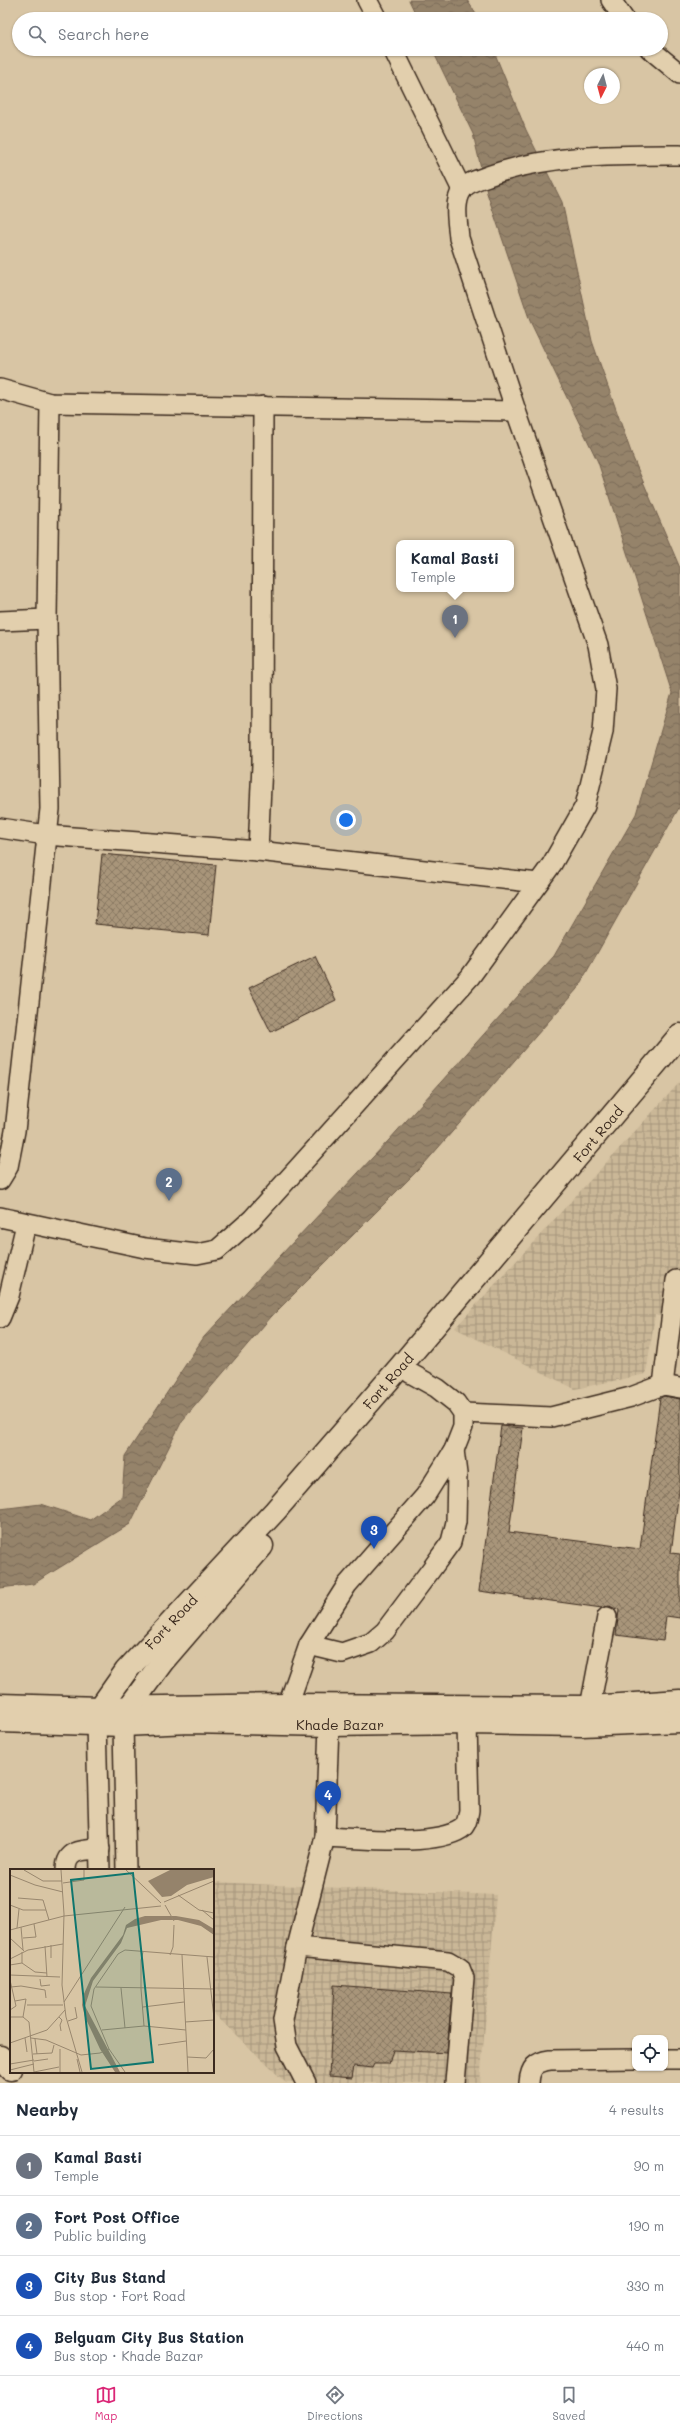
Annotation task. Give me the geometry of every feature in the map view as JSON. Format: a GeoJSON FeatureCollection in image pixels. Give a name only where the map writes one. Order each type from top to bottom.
{"type":"FeatureCollection","features":[{"type":"Feature","properties":{"kind":"main road","name":"Fort Road"},"geometry":{"type":"LineString","coordinates":[[126,1716],[163,1661],[405,1370],[680,1035]]}},
{"type":"Feature","properties":{"kind":"main road","name":"Fort Road"},"geometry":{"type":"LineString","coordinates":[[98,1716],[126,1671],[405,1370],[634,1109],[680,1052]]}},
{"type":"Feature","properties":{"kind":"main road"},"geometry":{"type":"LineString","coordinates":[[126,1716],[288,1705],[590,1707],[680,1701]]}},
{"type":"Feature","properties":{"kind":"main road"},"geometry":{"type":"LineString","coordinates":[[0,1705],[98,1716]]}},
{"type":"Feature","properties":{"kind":"main road","name":"Khade Bazar"},"geometry":{"type":"LineString","coordinates":[[0,1721],[98,1716],[126,1716],[189,1722],[329,1725],[467,1723],[582,1725],[680,1721]]}},
{"type":"Feature","properties":{"kind":"main road"},"geometry":{"type":"LineString","coordinates":[[0,2056],[10,2068]]}},
{"type":"Feature","properties":{"kind":"main road"},"geometry":{"type":"LineString","coordinates":[[14,2073],[23,2083]]}},
{"type":"Feature","properties":{"kind":"street"},"geometry":{"type":"LineString","coordinates":[[367,0],[373,12]]}},
{"type":"Feature","properties":{"kind":"street"},"geometry":{"type":"LineString","coordinates":[[611,0],[619,12]]}},
{"type":"Feature","properties":{"kind":"street"},"geometry":{"type":"LineString","coordinates":[[396,56],[462,190]]}},
{"type":"Feature","properties":{"kind":"street"},"geometry":{"type":"LineString","coordinates":[[658,56],[680,74]]}},
{"type":"Feature","properties":{"kind":"street"},"geometry":{"type":"LineString","coordinates":[[0,1218],[166,1251],[197,1254],[217,1250],[252,1219],[470,977],[552,864],[585,806],[603,732],[606,689],[598,645],[516,411],[459,238],[456,211],[462,190],[474,181],[510,168],[570,158],[680,155]]}},
{"type":"Feature","properties":{"kind":"street"},"geometry":{"type":"LineString","coordinates":[[0,390],[50,403],[516,411]]}},
{"type":"Feature","properties":{"kind":"street"},"geometry":{"type":"LineString","coordinates":[[0,1180],[8,1167],[15,1131],[50,809],[47,619],[50,403]]}},
{"type":"Feature","properties":{"kind":"street"},"geometry":{"type":"LineString","coordinates":[[258,850],[262,764],[263,406]]}},
{"type":"Feature","properties":{"kind":"street"},"geometry":{"type":"LineString","coordinates":[[0,621],[47,619]]}},
{"type":"Feature","properties":{"kind":"street"},"geometry":{"type":"LineString","coordinates":[[0,828],[46,835],[258,850],[538,882]]}},
{"type":"Feature","properties":{"kind":"street"},"geometry":{"type":"LineString","coordinates":[[0,1318],[9,1296],[26,1224]]}},
{"type":"Feature","properties":{"kind":"street"},"geometry":{"type":"LineString","coordinates":[[463,1413],[551,1417],[672,1386],[676,1280]]}},
{"type":"Feature","properties":{"kind":"street"},"geometry":{"type":"LineString","coordinates":[[288,1705],[309,1645],[347,1585],[425,1496],[454,1450],[463,1427],[463,1413],[456,1403],[437,1388],[405,1370]]}},
{"type":"Feature","properties":{"kind":"street"},"geometry":{"type":"LineString","coordinates":[[309,1645],[342,1653],[372,1643],[385,1631],[430,1571],[451,1542],[456,1522],[457,1474],[454,1450]]}},
{"type":"Feature","properties":{"kind":"street"},"geometry":{"type":"LineString","coordinates":[[590,1707],[607,1617]]}},
{"type":"Feature","properties":{"kind":"street"},"geometry":{"type":"LineString","coordinates":[[98,1716],[100,1869]]}},
{"type":"Feature","properties":{"kind":"street"},"geometry":{"type":"LineString","coordinates":[[126,1716],[126,1869]]}},
{"type":"Feature","properties":{"kind":"street"},"geometry":{"type":"LineString","coordinates":[[325,1837],[395,1840],[450,1834],[462,1828],[468,1820],[469,1810],[467,1723]]}},
{"type":"Feature","properties":{"kind":"street"},"geometry":{"type":"LineString","coordinates":[[306,2083],[287,2046],[283,2020],[297,1946],[325,1837],[329,1725]]}},
{"type":"Feature","properties":{"kind":"street"},"geometry":{"type":"LineString","coordinates":[[66,1869],[68,1857],[72,1853],[100,1848]]}},
{"type":"Feature","properties":{"kind":"street"},"geometry":{"type":"LineString","coordinates":[[297,1946],[448,1961],[460,1968],[464,1978],[455,2083]]}},
{"type":"Feature","properties":{"kind":"street"},"geometry":{"type":"LineString","coordinates":[[529,2083],[531,2069],[538,2062],[550,2060],[632,2059]]}},
{"type":"Feature","properties":{"kind":"street"},"geometry":{"type":"LineString","coordinates":[[668,2059],[680,2059]]}},
{"type":"Feature","properties":{"kind":"shaded area"},"geometry":{"type":"Polygon","coordinates":[[[680,1082],[680,1319],[655,1315],[646,1374],[575,1389],[455,1328],[680,1082]]]}},
{"type":"Feature","properties":{"kind":"shaded area"},"geometry":{"type":"Polygon","coordinates":[[[214,1882],[496,1895],[480,2083],[286,2083],[214,2014],[214,1882]]]}},
{"type":"Feature","properties":{"kind":"water"},"geometry":{"type":"Polygon","coordinates":[[[409,0],[467,0],[475,12],[415,12],[409,0]]]}},
{"type":"Feature","properties":{"kind":"water"},"geometry":{"type":"Polygon","coordinates":[[[435,56],[496,56],[526,130],[562,202],[592,341],[633,458],[680,568],[680,806],[577,989],[424,1164],[271,1317],[182,1421],[130,1524],[33,1584],[0,1588],[0,1509],[41,1504],[90,1520],[122,1497],[125,1456],[204,1337],[389,1140],[554,956],[636,814],[672,693],[598,462],[530,321],[487,193],[473,134],[435,56]]]}},
{"type":"Feature","properties":{"kind":"building"},"geometry":{"type":"Polygon","coordinates":[[[102,854],[216,865],[209,935],[95,924],[102,854]]]}},
{"type":"Feature","properties":{"kind":"building"},"geometry":{"type":"Polygon","coordinates":[[[315,956],[336,1000],[271,1032],[249,988],[315,956]]]}},
{"type":"Feature","properties":{"kind":"building"},"geometry":{"type":"Polygon","coordinates":[[[664,1396],[680,1399],[680,1483],[671,1553],[680,1554],[680,1618],[666,1616],[663,1641],[616,1635],[619,1610],[609,1606],[602,1608],[479,1591],[501,1426],[523,1428],[509,1532],[640,1549],[660,1398],[664,1396]]]}},
{"type":"Feature","properties":{"kind":"building"},"geometry":{"type":"Polygon","coordinates":[[[334,1985],[452,1994],[447,2053],[393,2050],[389,2064],[374,2064],[372,2068],[354,2066],[352,2078],[329,2076],[334,1985]]]}},
{"type":"Feature","properties":{"kind":"place","name":"Kamal Basti"},"geometry":{"type":"Point","coordinates":[455,638]}},
{"type":"Feature","properties":{"kind":"place","name":"Fort Post Office"},"geometry":{"type":"Point","coordinates":[169,1201]}},
{"type":"Feature","properties":{"kind":"place","name":"City Bus Stand"},"geometry":{"type":"Point","coordinates":[374,1549]}},
{"type":"Feature","properties":{"kind":"place","name":"Belguam City Bus Station"},"geometry":{"type":"Point","coordinates":[328,1814]}}]}
